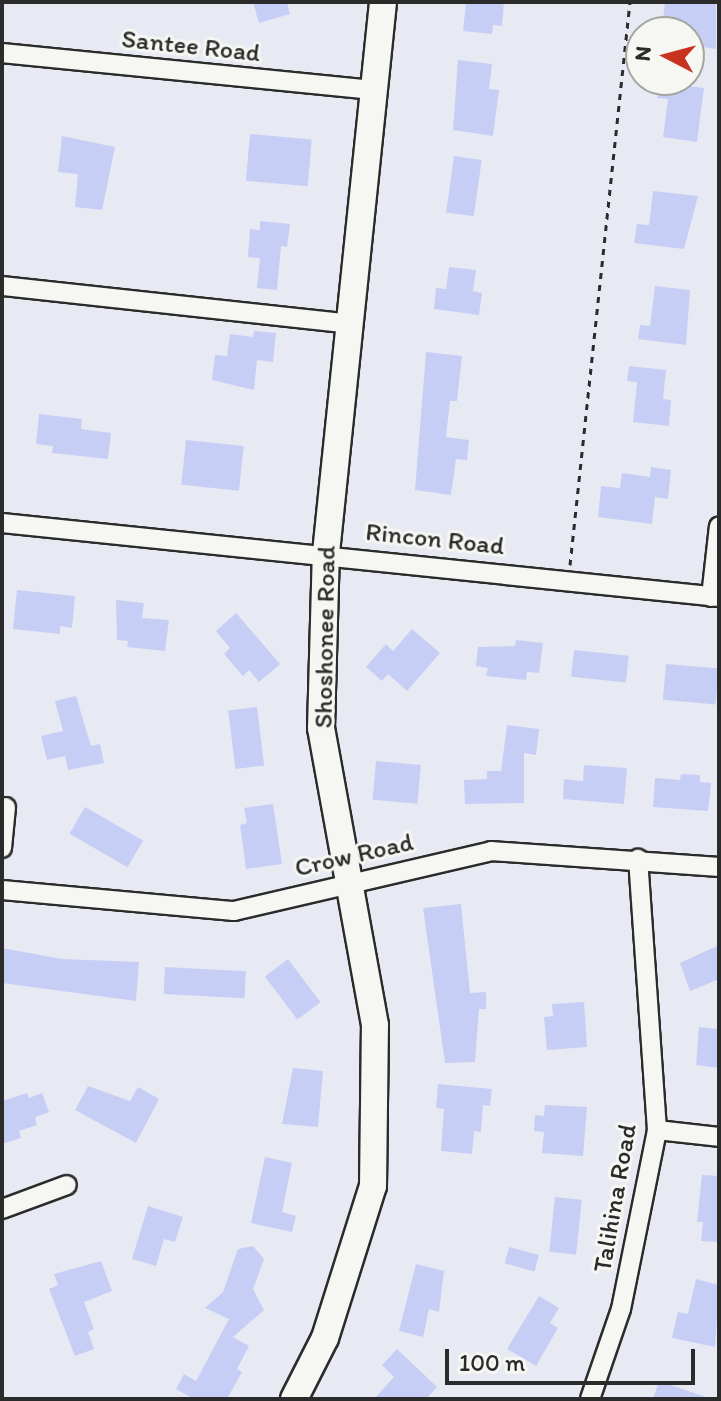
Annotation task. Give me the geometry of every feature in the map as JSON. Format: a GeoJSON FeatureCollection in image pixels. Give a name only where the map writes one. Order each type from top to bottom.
{"type":"FeatureCollection","features":[{"type":"Feature","properties":{"kind":"street","name":"Shoshonee Road"},"geometry":{"type":"LineString","coordinates":[[294,1399],[325,1338],[373,1186],[375,1025],[321,728],[326,553],[383,2]]}},
{"type":"Feature","properties":{"kind":"street","name":"Santee Road"},"geometry":{"type":"LineString","coordinates":[[2,53],[374,90]]}},
{"type":"Feature","properties":{"kind":"street"},"geometry":{"type":"LineString","coordinates":[[2,286],[350,324]]}},
{"type":"Feature","properties":{"kind":"street","name":"Rincon Road"},"geometry":{"type":"LineString","coordinates":[[2,523],[326,553],[715,597]]}},
{"type":"Feature","properties":{"kind":"street"},"geometry":{"type":"LineString","coordinates":[[715,597],[719,526]]}},
{"type":"Feature","properties":{"kind":"street"},"geometry":{"type":"LineString","coordinates":[[2,848],[6,807]]}},
{"type":"Feature","properties":{"kind":"street","name":"Crow Road"},"geometry":{"type":"LineString","coordinates":[[2,890],[234,911],[491,851],[719,867]]}},
{"type":"Feature","properties":{"kind":"street","name":"Talihina Road"},"geometry":{"type":"LineString","coordinates":[[590,1399],[621,1309],[657,1130],[638,859]]}},
{"type":"Feature","properties":{"kind":"street"},"geometry":{"type":"LineString","coordinates":[[657,1130],[719,1137]]}},
{"type":"Feature","properties":{"kind":"street"},"geometry":{"type":"LineString","coordinates":[[2,1209],[67,1185]]}},
{"type":"Feature","properties":{"kind":"path"},"geometry":{"type":"LineString","coordinates":[[569,581],[630,2]]}},
{"type":"Feature","properties":{"kind":"building"},"geometry":{"type":"Polygon","coordinates":[[[253,2],[287,2],[290,14],[259,23],[253,2]]]}},
{"type":"Feature","properties":{"kind":"building"},"geometry":{"type":"Polygon","coordinates":[[[466,2],[504,2],[502,26],[493,25],[492,34],[463,31],[466,2]]]}},
{"type":"Feature","properties":{"kind":"building"},"geometry":{"type":"Polygon","coordinates":[[[665,2],[716,2],[716,49],[705,47],[705,16],[663,16],[665,2]]]}},
{"type":"Feature","properties":{"kind":"building"},"geometry":{"type":"Polygon","coordinates":[[[458,60],[492,64],[489,89],[499,90],[493,136],[453,130],[458,60]]]}},
{"type":"Feature","properties":{"kind":"building"},"geometry":{"type":"Polygon","coordinates":[[[703,96],[697,142],[663,137],[668,99],[657,98],[703,96]]]}},
{"type":"Feature","properties":{"kind":"building"},"geometry":{"type":"Polygon","coordinates":[[[250,134],[312,139],[308,186],[246,181],[250,134]]]}},
{"type":"Feature","properties":{"kind":"building"},"geometry":{"type":"Polygon","coordinates":[[[62,136],[115,147],[102,210],[75,207],[78,174],[58,172],[62,136]]]}},
{"type":"Feature","properties":{"kind":"building"},"geometry":{"type":"Polygon","coordinates":[[[454,156],[482,160],[474,216],[446,212],[454,156]]]}},
{"type":"Feature","properties":{"kind":"building"},"geometry":{"type":"Polygon","coordinates":[[[653,191],[698,196],[684,249],[634,243],[637,224],[649,225],[653,191]]]}},
{"type":"Feature","properties":{"kind":"building"},"geometry":{"type":"Polygon","coordinates":[[[260,221],[290,224],[287,247],[281,246],[277,290],[257,288],[260,258],[248,257],[250,229],[260,230],[260,221]]]}},
{"type":"Feature","properties":{"kind":"building"},"geometry":{"type":"Polygon","coordinates":[[[449,267],[476,270],[473,291],[482,293],[479,315],[434,309],[436,288],[446,289],[449,267]]]}},
{"type":"Feature","properties":{"kind":"building"},"geometry":{"type":"Polygon","coordinates":[[[655,286],[690,290],[686,345],[638,339],[640,325],[650,326],[655,286]]]}},
{"type":"Feature","properties":{"kind":"building"},"geometry":{"type":"Polygon","coordinates":[[[254,331],[276,333],[273,362],[257,360],[254,390],[212,380],[215,355],[227,356],[230,334],[253,337],[254,331]]]}},
{"type":"Feature","properties":{"kind":"building"},"geometry":{"type":"Polygon","coordinates":[[[426,352],[462,356],[457,401],[450,401],[446,437],[469,440],[467,460],[456,459],[451,495],[415,490],[426,352]]]}},
{"type":"Feature","properties":{"kind":"building"},"geometry":{"type":"Polygon","coordinates":[[[629,366],[666,370],[663,399],[671,400],[669,426],[633,422],[637,382],[627,381],[629,366]]]}},
{"type":"Feature","properties":{"kind":"building"},"geometry":{"type":"Polygon","coordinates":[[[39,414],[82,419],[81,429],[111,433],[108,459],[52,453],[53,446],[36,444],[39,414]]]}},
{"type":"Feature","properties":{"kind":"building"},"geometry":{"type":"Polygon","coordinates":[[[186,440],[244,446],[239,491],[181,485],[186,440]]]}},
{"type":"Feature","properties":{"kind":"building"},"geometry":{"type":"Polygon","coordinates":[[[651,467],[671,470],[668,499],[655,497],[652,524],[598,517],[601,486],[620,488],[622,473],[650,477],[651,467]]]}},
{"type":"Feature","properties":{"kind":"building"},"geometry":{"type":"Polygon","coordinates":[[[17,590],[75,596],[72,628],[60,626],[60,634],[13,629],[17,590]]]}},
{"type":"Feature","properties":{"kind":"building"},"geometry":{"type":"Polygon","coordinates":[[[116,600],[144,603],[142,618],[169,620],[165,651],[127,647],[128,641],[117,640],[116,600]]]}},
{"type":"Feature","properties":{"kind":"building"},"geometry":{"type":"Polygon","coordinates":[[[236,613],[280,664],[259,682],[249,670],[243,676],[224,654],[230,648],[216,631],[236,613]]]}},
{"type":"Feature","properties":{"kind":"building"},"geometry":{"type":"Polygon","coordinates":[[[412,629],[440,653],[407,691],[388,674],[382,681],[366,667],[386,644],[393,651],[412,629]]]}},
{"type":"Feature","properties":{"kind":"building"},"geometry":{"type":"Polygon","coordinates":[[[516,640],[543,643],[539,673],[527,672],[526,680],[486,676],[488,668],[476,666],[478,647],[515,646],[516,640]]]}},
{"type":"Feature","properties":{"kind":"building"},"geometry":{"type":"Polygon","coordinates":[[[574,650],[629,656],[626,683],[571,677],[574,650]]]}},
{"type":"Feature","properties":{"kind":"building"},"geometry":{"type":"Polygon","coordinates":[[[666,664],[719,669],[716,704],[663,700],[666,664]]]}},
{"type":"Feature","properties":{"kind":"building"},"geometry":{"type":"Polygon","coordinates":[[[76,696],[91,746],[100,744],[104,763],[68,770],[65,756],[47,760],[41,736],[63,731],[55,701],[76,696]]]}},
{"type":"Feature","properties":{"kind":"building"},"geometry":{"type":"Polygon","coordinates":[[[257,707],[264,766],[235,769],[228,711],[257,707]]]}},
{"type":"Feature","properties":{"kind":"building"},"geometry":{"type":"Polygon","coordinates":[[[507,725],[539,729],[536,755],[524,753],[524,803],[465,804],[464,780],[487,779],[487,771],[501,771],[507,725]]]}},
{"type":"Feature","properties":{"kind":"building"},"geometry":{"type":"Polygon","coordinates":[[[376,761],[421,765],[417,804],[373,800],[376,761]]]}},
{"type":"Feature","properties":{"kind":"building"},"geometry":{"type":"Polygon","coordinates":[[[584,765],[627,768],[624,804],[563,799],[564,779],[583,781],[584,765]]]}},
{"type":"Feature","properties":{"kind":"building"},"geometry":{"type":"Polygon","coordinates":[[[681,774],[700,775],[700,782],[711,783],[708,811],[653,807],[655,778],[680,780],[681,774]]]}},
{"type":"Feature","properties":{"kind":"building"},"geometry":{"type":"Polygon","coordinates":[[[273,804],[282,864],[246,869],[240,825],[247,823],[244,808],[273,804]]]}},
{"type":"Feature","properties":{"kind":"building"},"geometry":{"type":"Polygon","coordinates":[[[85,807],[143,840],[128,867],[70,834],[85,807]]]}},
{"type":"Feature","properties":{"kind":"building"},"geometry":{"type":"Polygon","coordinates":[[[461,904],[470,993],[486,992],[486,1009],[479,1009],[475,1062],[445,1063],[423,908],[461,904]]]}},
{"type":"Feature","properties":{"kind":"building"},"geometry":{"type":"Polygon","coordinates":[[[719,945],[719,979],[690,991],[680,963],[719,945]]]}},
{"type":"Feature","properties":{"kind":"building"},"geometry":{"type":"Polygon","coordinates":[[[2,948],[62,959],[139,962],[136,1001],[2,983],[2,948]]]}},
{"type":"Feature","properties":{"kind":"building"},"geometry":{"type":"Polygon","coordinates":[[[288,959],[320,1002],[297,1020],[265,976],[288,959]]]}},
{"type":"Feature","properties":{"kind":"building"},"geometry":{"type":"Polygon","coordinates":[[[165,967],[246,971],[244,998],[164,994],[165,967]]]}},
{"type":"Feature","properties":{"kind":"building"},"geometry":{"type":"Polygon","coordinates":[[[584,1002],[587,1047],[547,1050],[544,1017],[553,1016],[552,1004],[584,1002]]]}},
{"type":"Feature","properties":{"kind":"building"},"geometry":{"type":"Polygon","coordinates":[[[699,1027],[719,1029],[719,1068],[696,1065],[699,1027]]]}},
{"type":"Feature","properties":{"kind":"building"},"geometry":{"type":"Polygon","coordinates":[[[293,1068],[323,1071],[318,1127],[282,1124],[293,1068]]]}},
{"type":"Feature","properties":{"kind":"building"},"geometry":{"type":"Polygon","coordinates":[[[438,1084],[492,1089],[490,1106],[483,1105],[481,1132],[474,1131],[472,1154],[441,1151],[444,1109],[436,1108],[438,1084]]]}},
{"type":"Feature","properties":{"kind":"building"},"geometry":{"type":"Polygon","coordinates":[[[88,1086],[130,1101],[138,1087],[159,1099],[136,1143],[75,1110],[88,1086]]]}},
{"type":"Feature","properties":{"kind":"building"},"geometry":{"type":"Polygon","coordinates":[[[27,1093],[29,1098],[42,1093],[49,1112],[35,1117],[37,1125],[19,1131],[21,1138],[2,1144],[2,1101],[27,1093]]]}},
{"type":"Feature","properties":{"kind":"building"},"geometry":{"type":"Polygon","coordinates":[[[545,1105],[587,1107],[583,1156],[542,1153],[544,1132],[534,1131],[535,1115],[544,1116],[545,1105]]]}},
{"type":"Feature","properties":{"kind":"building"},"geometry":{"type":"Polygon","coordinates":[[[265,1157],[292,1163],[282,1212],[296,1216],[292,1232],[251,1223],[265,1157]]]}},
{"type":"Feature","properties":{"kind":"building"},"geometry":{"type":"Polygon","coordinates":[[[702,1175],[719,1176],[719,1242],[701,1241],[703,1222],[697,1222],[702,1175]]]}},
{"type":"Feature","properties":{"kind":"building"},"geometry":{"type":"Polygon","coordinates":[[[555,1197],[582,1200],[576,1255],[549,1252],[555,1197]]]}},
{"type":"Feature","properties":{"kind":"building"},"geometry":{"type":"Polygon","coordinates":[[[148,1206],[183,1217],[175,1242],[164,1239],[156,1266],[132,1259],[148,1206]]]}},
{"type":"Feature","properties":{"kind":"building"},"geometry":{"type":"Polygon","coordinates":[[[253,1246],[264,1259],[253,1289],[264,1310],[233,1337],[249,1346],[237,1369],[242,1372],[227,1399],[194,1399],[176,1389],[184,1374],[196,1381],[229,1319],[205,1308],[223,1292],[238,1249],[253,1246]]]}},
{"type":"Feature","properties":{"kind":"building"},"geometry":{"type":"Polygon","coordinates":[[[509,1247],[539,1255],[535,1271],[505,1263],[509,1247]]]}},
{"type":"Feature","properties":{"kind":"building"},"geometry":{"type":"Polygon","coordinates":[[[101,1261],[112,1291],[84,1302],[94,1329],[88,1332],[94,1349],[75,1356],[49,1289],[58,1285],[54,1274],[101,1261]]]}},
{"type":"Feature","properties":{"kind":"building"},"geometry":{"type":"Polygon","coordinates":[[[416,1264],[444,1271],[439,1312],[429,1309],[423,1337],[399,1331],[416,1264]]]}},
{"type":"Feature","properties":{"kind":"building"},"geometry":{"type":"Polygon","coordinates":[[[696,1279],[719,1285],[715,1347],[672,1338],[678,1312],[688,1314],[696,1279]]]}},
{"type":"Feature","properties":{"kind":"building"},"geometry":{"type":"Polygon","coordinates":[[[539,1296],[559,1308],[550,1323],[558,1328],[536,1366],[507,1349],[539,1296]]]}},
{"type":"Feature","properties":{"kind":"building"},"geometry":{"type":"Polygon","coordinates":[[[397,1349],[437,1387],[426,1399],[374,1399],[394,1377],[382,1365],[397,1349]]]}},
{"type":"Feature","properties":{"kind":"building"},"geometry":{"type":"Polygon","coordinates":[[[659,1381],[706,1397],[653,1399],[659,1381]]]}}]}
